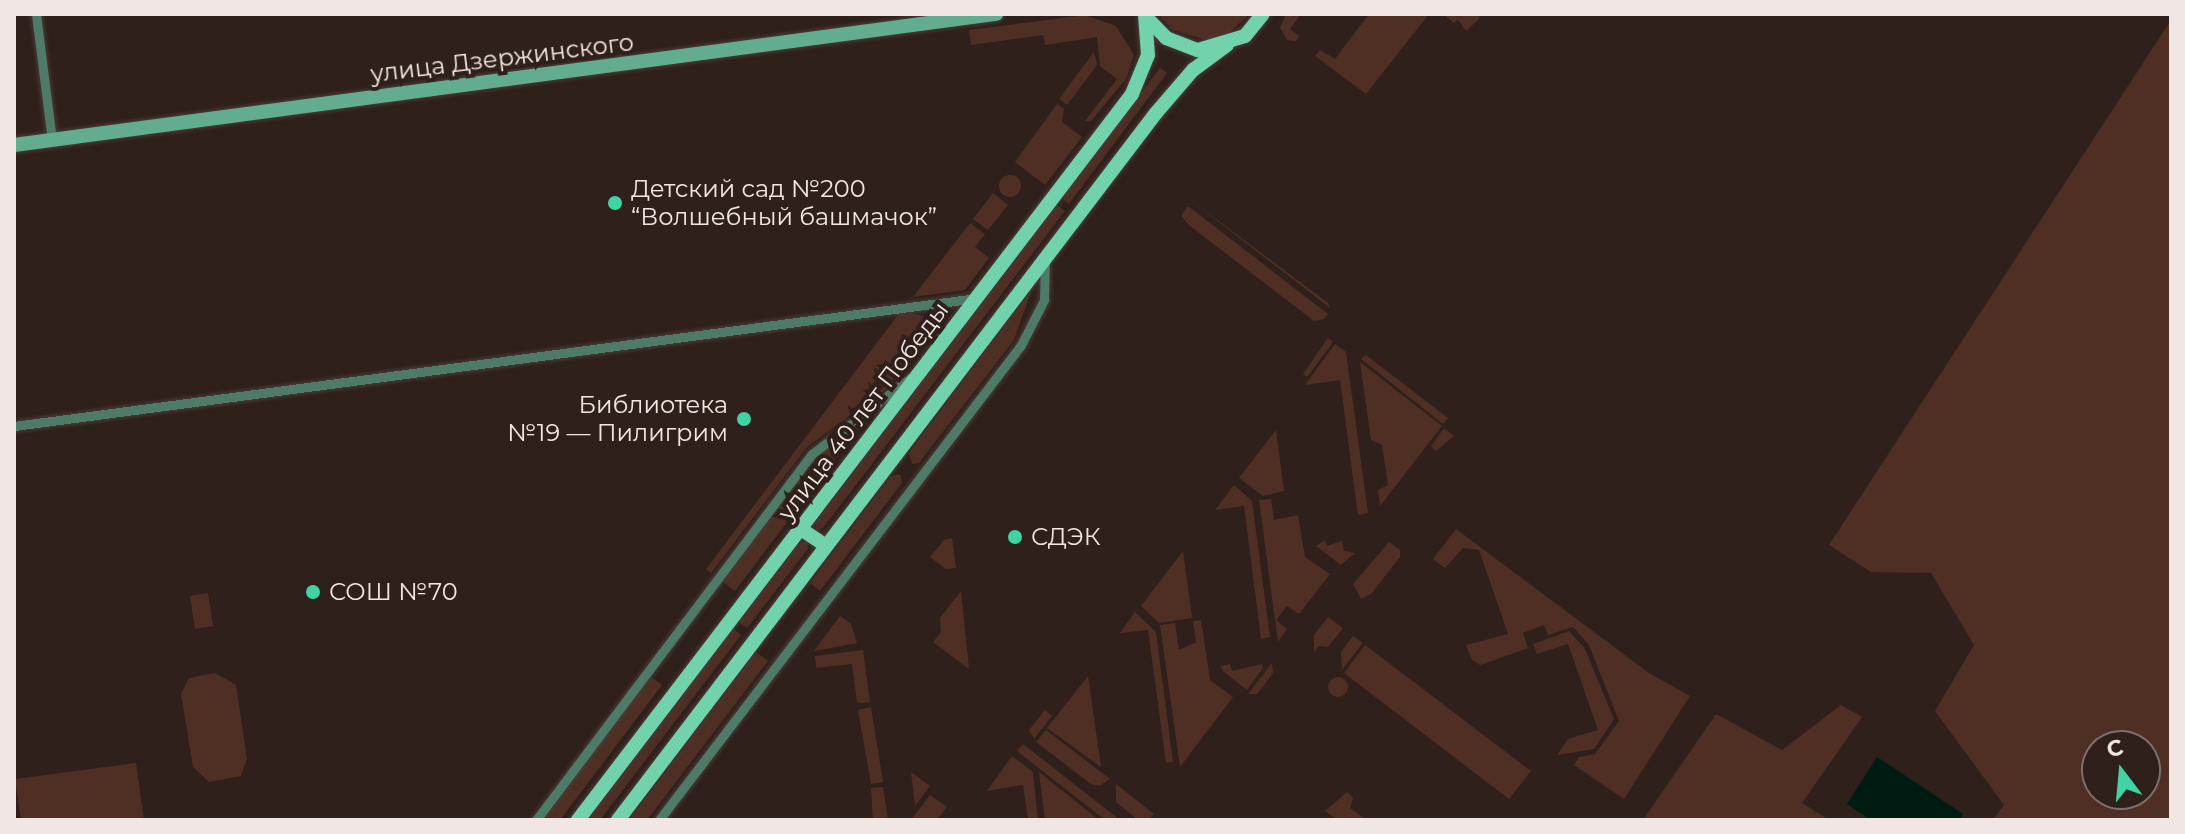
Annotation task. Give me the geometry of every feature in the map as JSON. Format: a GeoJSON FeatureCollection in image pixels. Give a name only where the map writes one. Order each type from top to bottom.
{"type":"FeatureCollection","features":[{"type":"Feature","properties":{"kind":"main road","name":"улица Дзержинского"},"geometry":{"type":"LineString","coordinates":[[14,145],[996,14]]}},
{"type":"Feature","properties":{"kind":"main road"},"geometry":{"type":"LineString","coordinates":[[1145,14],[1181,46],[1198,50],[1227,45]]}},
{"type":"Feature","properties":{"kind":"main road","name":"улица 40 лет Победы"},"geometry":{"type":"LineString","coordinates":[[578,820],[1132,94],[1148,55],[1145,14]]}},
{"type":"Feature","properties":{"kind":"main road"},"geometry":{"type":"LineString","coordinates":[[618,820],[1172,93],[1208,56],[1251,30],[1263,14]]}},
{"type":"Feature","properties":{"kind":"main road"},"geometry":{"type":"LineString","coordinates":[[801,529],[826,546]]}},
{"type":"Feature","properties":{"kind":"street"},"geometry":{"type":"LineString","coordinates":[[36,14],[52,140]]}},
{"type":"Feature","properties":{"kind":"street"},"geometry":{"type":"LineString","coordinates":[[659,820],[1021,345],[1044,300],[1045,259]]}},
{"type":"Feature","properties":{"kind":"street"},"geometry":{"type":"LineString","coordinates":[[14,426],[977,298]]}},
{"type":"Feature","properties":{"kind":"street"},"geometry":{"type":"LineString","coordinates":[[536,820],[812,454],[926,366]]}},
{"type":"Feature","properties":{"kind":"shaded area"},"geometry":{"type":"Polygon","coordinates":[[[1158,14],[1250,14],[1225,36],[1207,40],[1173,30],[1158,14]]]}},
{"type":"Feature","properties":{"kind":"shaded area"},"geometry":{"type":"Polygon","coordinates":[[[1286,14],[1301,14],[1290,29],[1299,36],[1296,41],[1287,40],[1280,28],[1286,14]]]}},
{"type":"Feature","properties":{"kind":"shaded area"},"geometry":{"type":"Polygon","coordinates":[[[1369,14],[1429,14],[1366,94],[1315,56],[1320,50],[1335,59],[1369,14]]]}},
{"type":"Feature","properties":{"kind":"shaded area"},"geometry":{"type":"Polygon","coordinates":[[[1443,14],[1477,14],[1480,18],[1466,31],[1458,20],[1454,23],[1443,14]]]}},
{"type":"Feature","properties":{"kind":"shaded area"},"geometry":{"type":"Polygon","coordinates":[[[1085,15],[1116,26],[1134,55],[1126,79],[1091,121],[1085,121],[1117,79],[1100,66],[1097,37],[1045,45],[1043,35],[971,45],[969,30],[1085,15]]]}},
{"type":"Feature","properties":{"kind":"shaded area"},"geometry":{"type":"Polygon","coordinates":[[[2171,20],[2171,820],[1993,820],[2004,805],[1935,711],[1974,645],[1931,573],[1871,572],[1829,545],[2171,20]]]}},
{"type":"Feature","properties":{"kind":"shaded area"},"geometry":{"type":"Polygon","coordinates":[[[1094,52],[1097,65],[1067,105],[1059,99],[1094,52]]]}},
{"type":"Feature","properties":{"kind":"shaded area"},"geometry":{"type":"Polygon","coordinates":[[[1160,68],[1167,73],[1069,204],[1062,198],[1160,68]]]}},
{"type":"Feature","properties":{"kind":"shaded area"},"geometry":{"type":"Polygon","coordinates":[[[1057,104],[1064,109],[1062,122],[1082,137],[1045,185],[1015,162],[1057,104]]]}},
{"type":"Feature","properties":{"kind":"shaded area"},"geometry":{"type":"Polygon","coordinates":[[[1010,175],[1018,178],[1021,186],[1018,194],[1010,197],[1002,194],[999,186],[1002,178],[1010,175]]]}},
{"type":"Feature","properties":{"kind":"shaded area"},"geometry":{"type":"Polygon","coordinates":[[[993,193],[1008,205],[988,230],[973,219],[993,193]]]}},
{"type":"Feature","properties":{"kind":"shaded area"},"geometry":{"type":"Polygon","coordinates":[[[1193,202],[1328,303],[1330,308],[1193,202]]]}},
{"type":"Feature","properties":{"kind":"shaded area"},"geometry":{"type":"Polygon","coordinates":[[[1057,205],[1065,211],[823,528],[816,530],[815,523],[1057,205]]]}},
{"type":"Feature","properties":{"kind":"shaded area"},"geometry":{"type":"Polygon","coordinates":[[[1188,206],[1328,314],[1324,319],[1314,321],[1190,226],[1181,216],[1188,206]]]}},
{"type":"Feature","properties":{"kind":"shaded area"},"geometry":{"type":"Polygon","coordinates":[[[970,223],[985,234],[975,247],[989,258],[965,290],[913,297],[970,223]]]}},
{"type":"Feature","properties":{"kind":"shaded area"},"geometry":{"type":"Polygon","coordinates":[[[1032,289],[1014,340],[919,463],[912,464],[909,453],[1032,289]]]}},
{"type":"Feature","properties":{"kind":"shaded area"},"geometry":{"type":"Polygon","coordinates":[[[901,311],[928,317],[930,335],[886,389],[807,447],[711,573],[706,569],[901,311]]]}},
{"type":"Feature","properties":{"kind":"shaded area"},"geometry":{"type":"Polygon","coordinates":[[[1328,338],[1333,342],[1307,377],[1303,374],[1328,338]]]}},
{"type":"Feature","properties":{"kind":"shaded area"},"geometry":{"type":"Polygon","coordinates":[[[1335,344],[1346,352],[1368,513],[1358,515],[1340,380],[1305,385],[1335,344]]]}},
{"type":"Feature","properties":{"kind":"shaded area"},"geometry":{"type":"Polygon","coordinates":[[[1366,355],[1448,418],[1443,424],[1361,359],[1366,355]]]}},
{"type":"Feature","properties":{"kind":"shaded area"},"geometry":{"type":"Polygon","coordinates":[[[1360,362],[1442,426],[1380,506],[1378,490],[1388,485],[1382,445],[1371,440],[1360,362]]]}},
{"type":"Feature","properties":{"kind":"shaded area"},"geometry":{"type":"Polygon","coordinates":[[[866,418],[735,591],[722,581],[816,457],[866,418]]]}},
{"type":"Feature","properties":{"kind":"shaded area"},"geometry":{"type":"Polygon","coordinates":[[[1444,428],[1454,436],[1436,451],[1431,446],[1444,428]]]}},
{"type":"Feature","properties":{"kind":"shaded area"},"geometry":{"type":"Polygon","coordinates":[[[1276,430],[1284,491],[1263,496],[1239,478],[1276,430]]]}},
{"type":"Feature","properties":{"kind":"shaded area"},"geometry":{"type":"Polygon","coordinates":[[[900,474],[902,483],[820,591],[810,583],[891,476],[900,474]]]}},
{"type":"Feature","properties":{"kind":"shaded area"},"geometry":{"type":"Polygon","coordinates":[[[1234,485],[1252,501],[1270,637],[1261,639],[1244,506],[1215,510],[1234,485]]]}},
{"type":"Feature","properties":{"kind":"shaded area"},"geometry":{"type":"Polygon","coordinates":[[[1271,499],[1274,520],[1298,515],[1305,557],[1330,574],[1299,614],[1287,606],[1276,620],[1287,629],[1278,642],[1259,500],[1271,499]]]}},
{"type":"Feature","properties":{"kind":"shaded area"},"geometry":{"type":"Polygon","coordinates":[[[1456,529],[1649,673],[1690,696],[1624,799],[1574,765],[1579,757],[1595,754],[1619,721],[1589,645],[1573,627],[1548,635],[1544,625],[1523,633],[1528,648],[1480,665],[1472,660],[1466,645],[1508,634],[1479,550],[1463,548],[1445,568],[1433,559],[1456,529]]]}},
{"type":"Feature","properties":{"kind":"shaded area"},"geometry":{"type":"Polygon","coordinates":[[[952,538],[956,568],[946,569],[930,557],[944,540],[952,538]]]}},
{"type":"Feature","properties":{"kind":"shaded area"},"geometry":{"type":"Polygon","coordinates":[[[1325,540],[1327,546],[1342,541],[1344,551],[1355,553],[1341,565],[1316,546],[1325,540]]]}},
{"type":"Feature","properties":{"kind":"shaded area"},"geometry":{"type":"Polygon","coordinates":[[[807,541],[808,549],[747,628],[739,622],[800,543],[807,541]]]}},
{"type":"Feature","properties":{"kind":"shaded area"},"geometry":{"type":"Polygon","coordinates":[[[1389,542],[1400,550],[1400,557],[1371,594],[1361,599],[1353,584],[1389,542]]]}},
{"type":"Feature","properties":{"kind":"shaded area"},"geometry":{"type":"Polygon","coordinates":[[[1183,551],[1192,618],[1159,623],[1141,606],[1183,551]]]}},
{"type":"Feature","properties":{"kind":"shaded area"},"geometry":{"type":"Polygon","coordinates":[[[961,591],[969,669],[933,642],[941,632],[940,618],[961,591]]]}},
{"type":"Feature","properties":{"kind":"shaded area"},"geometry":{"type":"Polygon","coordinates":[[[208,593],[213,626],[195,629],[190,596],[208,593]]]}},
{"type":"Feature","properties":{"kind":"shaded area"},"geometry":{"type":"Polygon","coordinates":[[[1135,612],[1156,632],[1173,762],[1166,763],[1148,630],[1120,633],[1135,612]]]}},
{"type":"Feature","properties":{"kind":"shaded area"},"geometry":{"type":"Polygon","coordinates":[[[840,616],[851,624],[857,643],[814,651],[840,616]]]}},
{"type":"Feature","properties":{"kind":"shaded area"},"geometry":{"type":"Polygon","coordinates":[[[1328,617],[1343,628],[1328,647],[1319,646],[1314,652],[1314,635],[1328,617]]]}},
{"type":"Feature","properties":{"kind":"shaded area"},"geometry":{"type":"Polygon","coordinates":[[[1201,620],[1210,680],[1233,697],[1180,767],[1160,625],[1175,623],[1179,650],[1196,642],[1193,621],[1201,620]]]}},
{"type":"Feature","properties":{"kind":"shaded area"},"geometry":{"type":"Polygon","coordinates":[[[733,629],[741,635],[600,820],[588,820],[733,629]]]}},
{"type":"Feature","properties":{"kind":"shaded area"},"geometry":{"type":"Polygon","coordinates":[[[1569,631],[1585,649],[1614,719],[1594,749],[1557,755],[1568,739],[1598,730],[1568,644],[1537,654],[1533,644],[1569,631]]]}},
{"type":"Feature","properties":{"kind":"shaded area"},"geometry":{"type":"Polygon","coordinates":[[[1353,636],[1363,643],[1342,670],[1341,652],[1353,636]]]}},
{"type":"Feature","properties":{"kind":"shaded area"},"geometry":{"type":"Polygon","coordinates":[[[1365,645],[1531,771],[1509,799],[1344,673],[1365,645]]]}},
{"type":"Feature","properties":{"kind":"shaded area"},"geometry":{"type":"Polygon","coordinates":[[[863,650],[870,702],[863,703],[857,702],[852,664],[816,668],[815,656],[863,650]]]}},
{"type":"Feature","properties":{"kind":"shaded area"},"geometry":{"type":"Polygon","coordinates":[[[756,652],[768,661],[647,820],[629,820],[756,652]]]}},
{"type":"Feature","properties":{"kind":"shaded area"},"geometry":{"type":"Polygon","coordinates":[[[1272,663],[1273,673],[1257,694],[1248,694],[1272,663]]]}},
{"type":"Feature","properties":{"kind":"shaded area"},"geometry":{"type":"Polygon","coordinates":[[[1230,664],[1232,671],[1262,664],[1263,668],[1247,690],[1223,671],[1221,666],[1230,664]]]}},
{"type":"Feature","properties":{"kind":"shaded area"},"geometry":{"type":"Polygon","coordinates":[[[215,673],[236,685],[247,759],[241,776],[209,782],[193,767],[181,694],[189,678],[215,673]]]}},
{"type":"Feature","properties":{"kind":"shaded area"},"geometry":{"type":"Polygon","coordinates":[[[650,676],[662,685],[560,820],[541,820],[650,676]]]}},
{"type":"Feature","properties":{"kind":"shaded area"},"geometry":{"type":"Polygon","coordinates":[[[1088,676],[1101,767],[1047,728],[1088,676]]]}},
{"type":"Feature","properties":{"kind":"shaded area"},"geometry":{"type":"Polygon","coordinates":[[[1338,677],[1345,680],[1348,687],[1345,694],[1338,697],[1331,694],[1328,687],[1331,680],[1338,677]]]}},
{"type":"Feature","properties":{"kind":"shaded area"},"geometry":{"type":"Polygon","coordinates":[[[1841,705],[1862,717],[1802,803],[1829,820],[1643,820],[1716,714],[1782,750],[1841,705]]]}},
{"type":"Feature","properties":{"kind":"shaded area"},"geometry":{"type":"Polygon","coordinates":[[[871,707],[883,782],[871,784],[858,710],[871,707]]]}},
{"type":"Feature","properties":{"kind":"shaded area"},"geometry":{"type":"Polygon","coordinates":[[[1045,710],[1052,716],[1034,739],[1029,730],[1045,710]]]}},
{"type":"Feature","properties":{"kind":"shaded area"},"geometry":{"type":"Polygon","coordinates":[[[1046,730],[1110,779],[1099,786],[1091,784],[1036,742],[1046,730]]]}},
{"type":"Feature","properties":{"kind":"shaded area"},"geometry":{"type":"Polygon","coordinates":[[[1023,744],[1120,820],[1105,820],[1017,751],[1023,744]]]}},
{"type":"Feature","properties":{"kind":"shaded area"},"geometry":{"type":"Polygon","coordinates":[[[1012,756],[1033,772],[1038,820],[1028,820],[1023,785],[987,791],[1012,756]]]}},
{"type":"Feature","properties":{"kind":"shaded area"},"geometry":{"type":"Polygon","coordinates":[[[1877,757],[1963,814],[1960,820],[1871,820],[1847,804],[1877,757]]]}},
{"type":"Feature","properties":{"kind":"shaded area"},"geometry":{"type":"Polygon","coordinates":[[[136,763],[144,820],[21,820],[15,779],[136,763]]]}},
{"type":"Feature","properties":{"kind":"shaded area"},"geometry":{"type":"Polygon","coordinates":[[[911,772],[930,786],[915,806],[915,805],[911,772]]]}},
{"type":"Feature","properties":{"kind":"shaded area"},"geometry":{"type":"Polygon","coordinates":[[[1039,772],[1099,820],[1045,820],[1039,772]]]}},
{"type":"Feature","properties":{"kind":"shaded area"},"geometry":{"type":"Polygon","coordinates":[[[1116,784],[1154,814],[1149,820],[1138,820],[1116,802],[1116,784]]]}},
{"type":"Feature","properties":{"kind":"shaded area"},"geometry":{"type":"Polygon","coordinates":[[[883,787],[888,820],[873,820],[871,788],[883,787]]]}},
{"type":"Feature","properties":{"kind":"shaded area"},"geometry":{"type":"Polygon","coordinates":[[[1347,792],[1353,798],[1350,808],[1367,820],[1337,820],[1325,811],[1347,792]]]}},
{"type":"Feature","properties":{"kind":"shaded area"},"geometry":{"type":"Polygon","coordinates":[[[930,795],[947,807],[937,820],[911,820],[930,795]]]}},
{"type":"Feature","properties":{"kind":"place","name":"Детский сад №200 “Волшебный башмачок”"},"geometry":{"type":"Point","coordinates":[615,203]}},
{"type":"Feature","properties":{"kind":"place","name":"Библиотека №19 — Пилигрим"},"geometry":{"type":"Point","coordinates":[744,419]}},
{"type":"Feature","properties":{"kind":"place","name":"СДЭК"},"geometry":{"type":"Point","coordinates":[1015,537]}},
{"type":"Feature","properties":{"kind":"place","name":"СОШ №70"},"geometry":{"type":"Point","coordinates":[313,592]}}]}
